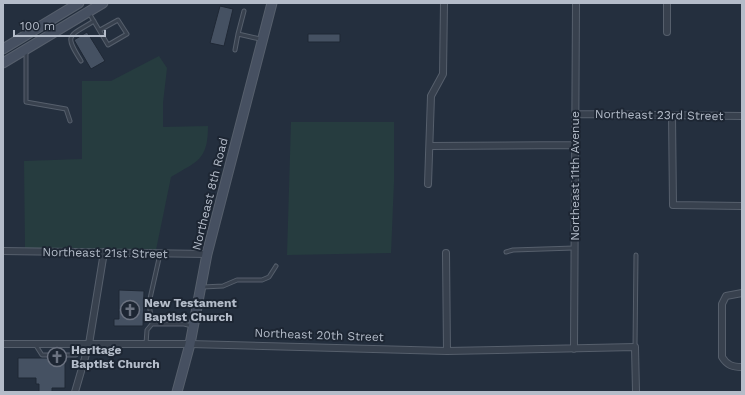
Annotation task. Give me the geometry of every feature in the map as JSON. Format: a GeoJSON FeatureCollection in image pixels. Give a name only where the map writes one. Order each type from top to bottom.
{"type":"FeatureCollection","features":[{"type":"Feature","properties":{"kind":"main road"},"geometry":{"type":"LineString","coordinates":[[3,49],[79,3]]}},
{"type":"Feature","properties":{"kind":"main road"},"geometry":{"type":"LineString","coordinates":[[3,63],[101,3]]}},
{"type":"Feature","properties":{"kind":"main road","name":"Northeast 8th Road"},"geometry":{"type":"LineString","coordinates":[[177,392],[190,344],[207,254],[272,3]]}},
{"type":"Feature","properties":{"kind":"street"},"geometry":{"type":"LineString","coordinates":[[428,184],[431,96],[443,74],[444,3]]}},
{"type":"Feature","properties":{"kind":"street","name":"Northeast 11th Avenue"},"geometry":{"type":"LineString","coordinates":[[574,349],[576,3]]}},
{"type":"Feature","properties":{"kind":"street"},"geometry":{"type":"LineString","coordinates":[[666,32],[667,3]]}},
{"type":"Feature","properties":{"kind":"street","name":"Northeast 23rd Street"},"geometry":{"type":"LineString","coordinates":[[575,114],[742,116]]}},
{"type":"Feature","properties":{"kind":"street"},"geometry":{"type":"LineString","coordinates":[[672,116],[673,205],[742,206]]}},
{"type":"Feature","properties":{"kind":"street"},"geometry":{"type":"LineString","coordinates":[[430,146],[576,145]]}},
{"type":"Feature","properties":{"kind":"street","name":"Northeast 21st Street"},"geometry":{"type":"LineString","coordinates":[[3,251],[207,254]]}},
{"type":"Feature","properties":{"kind":"street"},"geometry":{"type":"LineString","coordinates":[[75,392],[89,344],[104,252]]}},
{"type":"Feature","properties":{"kind":"street"},"geometry":{"type":"LineString","coordinates":[[446,253],[447,351]]}},
{"type":"Feature","properties":{"kind":"street"},"geometry":{"type":"LineString","coordinates":[[742,293],[726,296],[722,304],[722,357],[726,363],[734,367],[742,367]]}},
{"type":"Feature","properties":{"kind":"street","name":"Northeast 20th Street"},"geometry":{"type":"LineString","coordinates":[[3,344],[190,344],[447,351],[635,347]]}},
{"type":"Feature","properties":{"kind":"street"},"geometry":{"type":"LineString","coordinates":[[635,347],[636,392]]}},
{"type":"Feature","properties":{"kind":"lane"},"geometry":{"type":"LineString","coordinates":[[235,50],[244,11]]}},
{"type":"Feature","properties":{"kind":"lane"},"geometry":{"type":"LineString","coordinates":[[88,12],[108,45],[127,34],[118,20],[100,30]]}},
{"type":"Feature","properties":{"kind":"lane"},"geometry":{"type":"LineString","coordinates":[[81,61],[70,43],[70,39],[73,34],[94,21]]}},
{"type":"Feature","properties":{"kind":"lane"},"geometry":{"type":"LineString","coordinates":[[238,34],[262,40]]}},
{"type":"Feature","properties":{"kind":"lane"},"geometry":{"type":"LineString","coordinates":[[25,50],[26,102],[30,104],[57,106],[66,109],[70,121]]}},
{"type":"Feature","properties":{"kind":"lane"},"geometry":{"type":"LineString","coordinates":[[506,252],[513,250],[574,248]]}},
{"type":"Feature","properties":{"kind":"lane"},"geometry":{"type":"LineString","coordinates":[[146,344],[147,330],[152,324],[149,303],[160,253]]}},
{"type":"Feature","properties":{"kind":"lane"},"geometry":{"type":"LineString","coordinates":[[635,347],[636,255]]}},
{"type":"Feature","properties":{"kind":"lane"},"geometry":{"type":"LineString","coordinates":[[201,287],[223,286],[237,280],[262,280],[269,277],[276,266]]}},
{"type":"Feature","properties":{"kind":"lane"},"geometry":{"type":"LineString","coordinates":[[152,324],[184,324],[193,326]]}},
{"type":"Feature","properties":{"kind":"lane"},"geometry":{"type":"LineString","coordinates":[[35,344],[42,355],[76,355],[81,344]]}},
{"type":"Feature","properties":{"kind":"green space"},"geometry":{"type":"Polygon","coordinates":[[[159,56],[167,68],[163,103],[163,127],[208,126],[206,146],[199,159],[171,177],[156,250],[25,248],[24,161],[82,159],[82,81],[111,81],[159,56]]]}},
{"type":"Feature","properties":{"kind":"green space"},"geometry":{"type":"Polygon","coordinates":[[[291,122],[394,122],[394,182],[391,253],[287,255],[291,122]]]}},
{"type":"Feature","properties":{"kind":"building"},"geometry":{"type":"Polygon","coordinates":[[[220,6],[233,9],[224,46],[210,43],[220,6]]]}},
{"type":"Feature","properties":{"kind":"building"},"geometry":{"type":"Polygon","coordinates":[[[87,32],[105,61],[91,69],[74,40],[87,32]]]}},
{"type":"Feature","properties":{"kind":"building"},"geometry":{"type":"Polygon","coordinates":[[[308,34],[340,34],[340,42],[308,42],[308,34]]]}},
{"type":"Feature","properties":{"kind":"building"},"geometry":{"type":"Polygon","coordinates":[[[119,290],[144,291],[143,326],[114,326],[114,319],[119,319],[119,290]]]}},
{"type":"Feature","properties":{"kind":"building"},"geometry":{"type":"Polygon","coordinates":[[[18,358],[48,358],[48,361],[65,360],[65,388],[52,388],[52,392],[39,392],[39,384],[36,384],[36,378],[18,378],[18,358]]]}},
{"type":"Feature","properties":{"kind":"place","name":"New Testament Baptist Church"},"geometry":{"type":"Point","coordinates":[130,310]}},
{"type":"Feature","properties":{"kind":"place","name":"Heritage Baptist Church"},"geometry":{"type":"Point","coordinates":[57,357]}}]}
